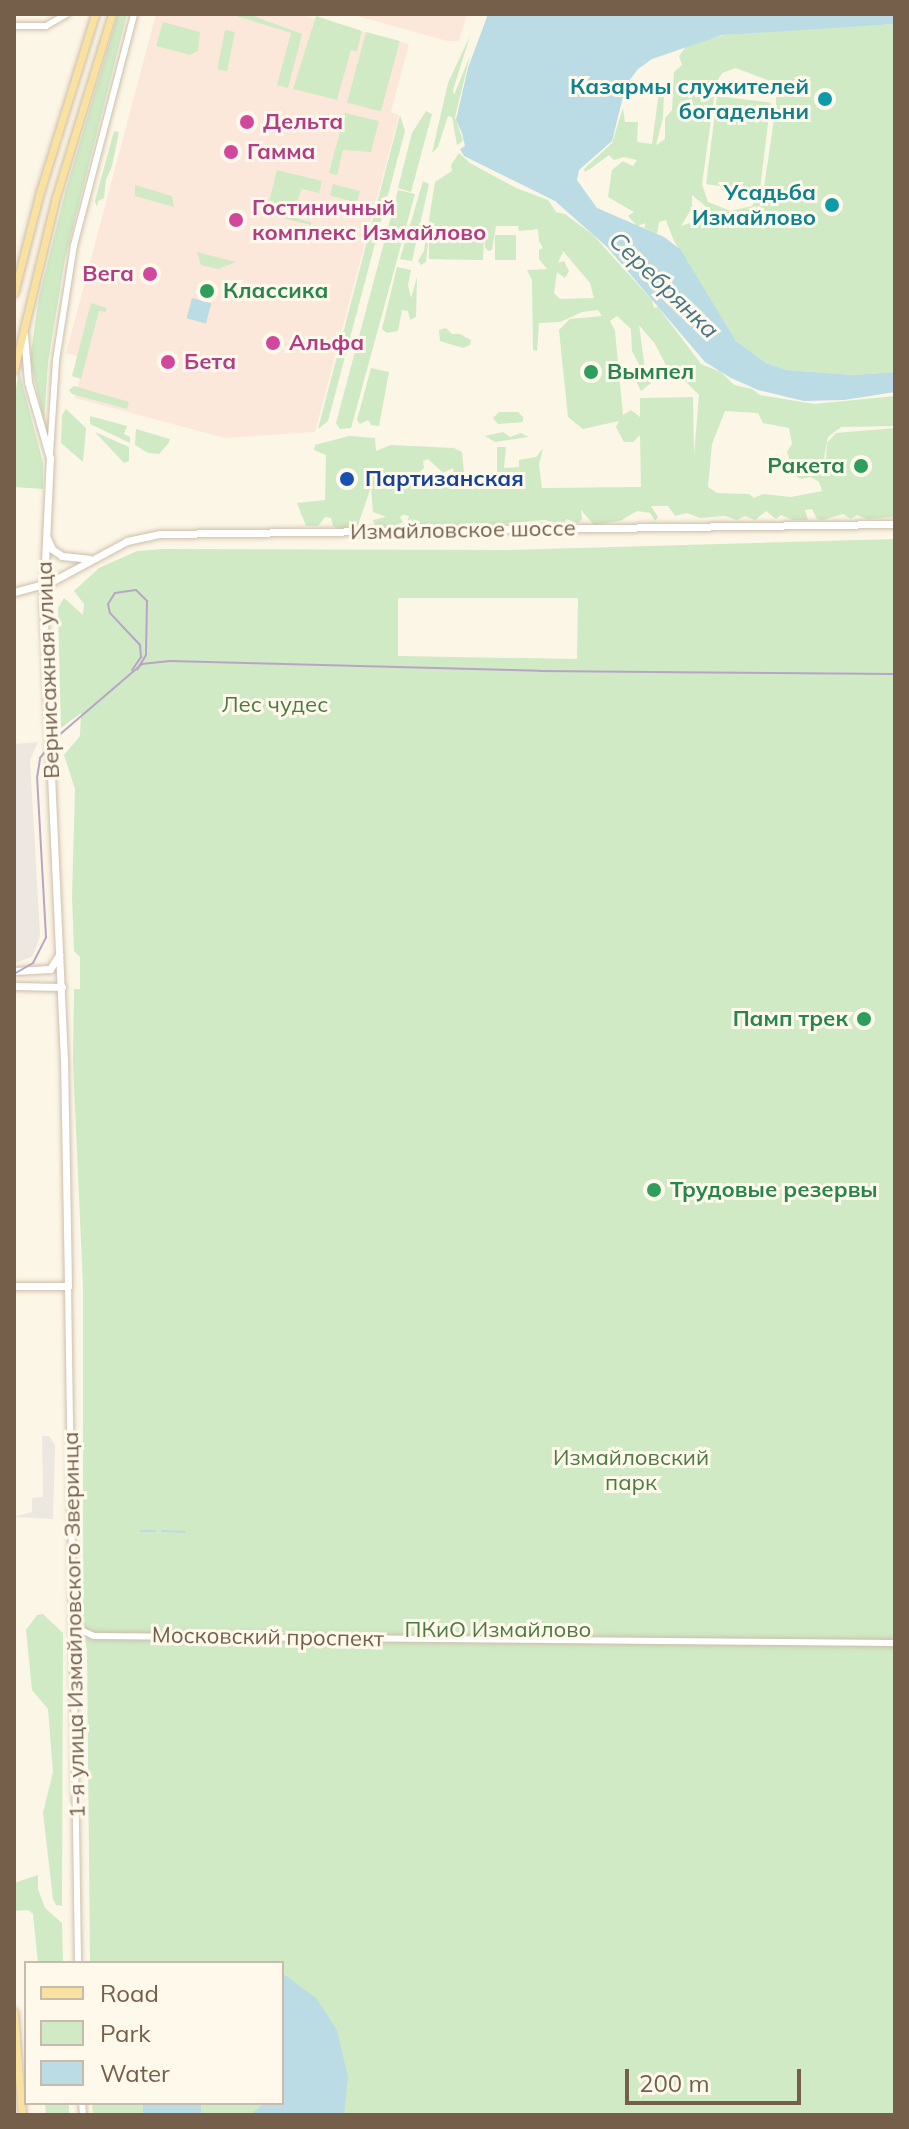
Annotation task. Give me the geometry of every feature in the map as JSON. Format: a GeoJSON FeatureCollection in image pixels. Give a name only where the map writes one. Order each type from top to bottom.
{"type":"FeatureCollection","features":[{"type":"Feature","properties":{"kind":"main road"},"geometry":{"type":"LineString","coordinates":[[14,293],[44,179],[95,14]]}},
{"type":"Feature","properties":{"kind":"main road"},"geometry":{"type":"LineString","coordinates":[[14,370],[60,183],[112,14]]}},
{"type":"Feature","properties":{"kind":"main road"},"geometry":{"type":"LineString","coordinates":[[25,322],[28,382],[50,458]]}},
{"type":"Feature","properties":{"kind":"main road","name":"Вернисажная улица"},"geometry":{"type":"LineString","coordinates":[[50,458],[43,586],[62,987],[68,1286]]}},
{"type":"Feature","properties":{"kind":"main road","name":"Измайловское шоссе"},"geometry":{"type":"LineString","coordinates":[[14,592],[43,586],[127,541],[174,533],[895,524]]}},
{"type":"Feature","properties":{"kind":"main road"},"geometry":{"type":"LineString","coordinates":[[46,536],[52,549],[62,556],[91,560]]}},
{"type":"Feature","properties":{"kind":"main road"},"geometry":{"type":"LineString","coordinates":[[14,971],[50,969],[60,953]]}},
{"type":"Feature","properties":{"kind":"main road"},"geometry":{"type":"LineString","coordinates":[[14,986],[62,987]]}},
{"type":"Feature","properties":{"kind":"main road"},"geometry":{"type":"LineString","coordinates":[[14,1286],[68,1286]]}},
{"type":"Feature","properties":{"kind":"main road"},"geometry":{"type":"LineString","coordinates":[[14,2012],[22,2115]]}},
{"type":"Feature","properties":{"kind":"street"},"geometry":{"type":"LineString","coordinates":[[14,26],[46,26],[67,14]]}},
{"type":"Feature","properties":{"kind":"street","name":"Вернисажная улица"},"geometry":{"type":"LineString","coordinates":[[50,458],[56,360],[74,245],[134,14]]}},
{"type":"Feature","properties":{"kind":"street","name":"1-я улица Измайловского Зверинца"},"geometry":{"type":"LineString","coordinates":[[68,1286],[78,1961]]}},
{"type":"Feature","properties":{"kind":"street","name":"Московский проспект"},"geometry":{"type":"LineString","coordinates":[[74,1627],[94,1636],[895,1643]]}},
{"type":"Feature","properties":{"kind":"shaded area","name":"Гостиничный комплекс Измайлово"},"geometry":{"type":"Polygon","coordinates":[[[156,14],[297,14],[409,44],[391,112],[399,115],[315,432],[225,438],[75,398],[85,358],[66,353],[156,14]]]}},
{"type":"Feature","properties":{"kind":"shaded area"},"geometry":{"type":"Polygon","coordinates":[[[350,14],[467,14],[459,41],[447,41],[350,14]]]}},
{"type":"Feature","properties":{"kind":"shaded area"},"geometry":{"type":"Polygon","coordinates":[[[38,742],[30,760],[40,936],[33,956],[14,964],[14,744],[38,742]]]}},
{"type":"Feature","properties":{"kind":"shaded area"},"geometry":{"type":"Polygon","coordinates":[[[42,1436],[49,1436],[55,1445],[53,1519],[14,1517],[32,1512],[32,1498],[43,1497],[42,1436]]]}},
{"type":"Feature","properties":{"kind":"green space"},"geometry":{"type":"Polygon","coordinates":[[[118,14],[127,14],[65,259],[48,362],[44,421],[30,359],[39,297],[66,189],[118,14]]]}},
{"type":"Feature","properties":{"kind":"green space"},"geometry":{"type":"Polygon","coordinates":[[[230,14],[248,14],[302,34],[288,88],[277,85],[291,33],[230,14]]]}},
{"type":"Feature","properties":{"kind":"green space"},"geometry":{"type":"Polygon","coordinates":[[[316,16],[362,31],[357,51],[351,50],[337,100],[293,89],[316,16]]]}},
{"type":"Feature","properties":{"kind":"green space"},"geometry":{"type":"Polygon","coordinates":[[[163,22],[200,32],[198,51],[190,55],[156,46],[163,22]]]}},
{"type":"Feature","properties":{"kind":"green space","name":"Усадьба Измайлово"},"geometry":{"type":"Polygon","coordinates":[[[895,24],[895,372],[853,375],[786,370],[766,363],[736,341],[674,241],[666,220],[659,222],[657,234],[644,228],[646,223],[637,226],[628,216],[634,212],[608,197],[612,170],[623,161],[633,166],[637,160],[624,157],[614,160],[609,155],[585,172],[584,169],[612,143],[623,108],[625,122],[638,122],[637,142],[652,144],[660,84],[664,93],[663,118],[656,145],[665,139],[665,118],[672,110],[674,72],[682,65],[679,56],[688,44],[732,33],[895,24]],[[736,68],[722,73],[716,83],[702,184],[708,202],[731,211],[752,206],[764,187],[776,106],[776,95],[770,81],[736,68]],[[692,195],[692,208],[681,226],[705,218],[723,223],[722,220],[692,195]]]}},
{"type":"Feature","properties":{"kind":"green space"},"geometry":{"type":"Polygon","coordinates":[[[225,30],[235,32],[227,71],[217,69],[225,30]]]}},
{"type":"Feature","properties":{"kind":"green space"},"geometry":{"type":"Polygon","coordinates":[[[366,32],[400,41],[381,112],[347,103],[366,32]]]}},
{"type":"Feature","properties":{"kind":"green space"},"geometry":{"type":"Polygon","coordinates":[[[470,36],[453,90],[454,95],[470,56],[455,117],[463,141],[457,145],[452,117],[448,116],[438,147],[432,153],[448,83],[470,36]]]}},
{"type":"Feature","properties":{"kind":"green space"},"geometry":{"type":"Polygon","coordinates":[[[717,96],[771,103],[760,191],[706,184],[717,96]]]}},
{"type":"Feature","properties":{"kind":"green space"},"geometry":{"type":"Polygon","coordinates":[[[426,111],[432,114],[411,192],[398,188],[412,133],[426,111]]]}},
{"type":"Feature","properties":{"kind":"green space"},"geometry":{"type":"Polygon","coordinates":[[[345,113],[379,121],[371,152],[343,150],[337,175],[329,173],[345,113]]]}},
{"type":"Feature","properties":{"kind":"green space"},"geometry":{"type":"Polygon","coordinates":[[[400,115],[405,131],[328,421],[318,429],[400,115]]]}},
{"type":"Feature","properties":{"kind":"green space"},"geometry":{"type":"Polygon","coordinates":[[[114,131],[119,132],[112,166],[106,180],[104,198],[98,201],[97,207],[95,201],[114,131]]]}},
{"type":"Feature","properties":{"kind":"green space"},"geometry":{"type":"Polygon","coordinates":[[[459,153],[470,163],[516,188],[548,200],[556,212],[565,214],[593,235],[652,300],[654,308],[658,307],[701,364],[721,372],[734,385],[752,389],[760,395],[814,404],[895,396],[895,426],[841,427],[828,437],[824,457],[826,460],[827,443],[836,433],[895,428],[895,517],[867,519],[857,515],[851,519],[843,514],[823,520],[817,519],[812,509],[805,510],[808,520],[793,520],[781,515],[776,519],[766,511],[755,520],[745,516],[737,520],[725,516],[700,518],[687,513],[675,516],[668,506],[651,506],[658,517],[655,521],[650,513],[637,511],[620,521],[594,525],[581,510],[582,519],[578,523],[567,519],[562,524],[545,520],[476,526],[474,522],[470,525],[433,527],[429,523],[415,528],[407,523],[409,516],[403,515],[400,517],[403,522],[391,527],[375,525],[373,520],[386,517],[373,512],[371,487],[358,525],[340,529],[333,526],[331,518],[325,517],[318,526],[306,526],[297,503],[325,500],[326,455],[314,450],[315,445],[349,436],[375,438],[376,451],[391,445],[454,448],[462,452],[465,483],[470,485],[497,483],[497,447],[506,447],[504,468],[519,467],[519,460],[536,457],[543,448],[539,465],[542,488],[641,487],[640,435],[633,442],[624,442],[616,427],[619,421],[583,429],[568,417],[559,330],[570,319],[602,316],[598,310],[582,312],[560,322],[539,323],[537,351],[533,350],[532,280],[527,270],[547,269],[539,259],[539,250],[543,248],[538,229],[519,231],[518,226],[496,226],[492,250],[488,251],[485,247],[484,236],[483,260],[429,259],[429,235],[426,262],[421,265],[418,261],[424,251],[435,182],[452,171],[451,165],[459,153]],[[563,251],[558,263],[564,261],[569,271],[565,278],[557,272],[554,293],[560,299],[594,298],[590,283],[563,251]],[[617,316],[610,321],[615,331],[623,415],[631,410],[640,417],[640,398],[693,397],[694,455],[699,395],[683,379],[671,375],[655,344],[639,325],[645,369],[651,383],[641,391],[635,379],[640,366],[632,351],[631,329],[617,316]],[[725,411],[712,444],[708,487],[717,493],[749,494],[754,498],[763,494],[791,497],[822,491],[819,482],[811,477],[801,479],[784,470],[789,457],[787,452],[792,444],[789,428],[763,423],[758,413],[725,411]],[[428,459],[423,461],[424,468],[415,476],[418,480],[432,483],[443,475],[451,484],[455,483],[453,468],[443,473],[428,459]]]}},
{"type":"Feature","properties":{"kind":"green space"},"geometry":{"type":"Polygon","coordinates":[[[277,170],[322,181],[319,193],[302,189],[293,211],[292,217],[311,222],[311,225],[266,214],[277,170]]]}},
{"type":"Feature","properties":{"kind":"green space"},"geometry":{"type":"Polygon","coordinates":[[[423,181],[429,184],[412,261],[400,259],[423,181]]]}},
{"type":"Feature","properties":{"kind":"green space"},"geometry":{"type":"Polygon","coordinates":[[[333,184],[360,191],[357,203],[330,196],[333,184]]]}},
{"type":"Feature","properties":{"kind":"green space"},"geometry":{"type":"Polygon","coordinates":[[[135,185],[172,196],[174,207],[135,196],[135,185]]]}},
{"type":"Feature","properties":{"kind":"green space"},"geometry":{"type":"Polygon","coordinates":[[[398,190],[415,194],[351,428],[340,429],[336,423],[398,190]]]}},
{"type":"Feature","properties":{"kind":"green space"},"geometry":{"type":"Polygon","coordinates":[[[495,235],[516,235],[516,260],[495,260],[495,235]]]}},
{"type":"Feature","properties":{"kind":"green space"},"geometry":{"type":"Polygon","coordinates":[[[197,252],[236,262],[218,269],[201,265],[197,252]]]}},
{"type":"Feature","properties":{"kind":"green space"},"geometry":{"type":"Polygon","coordinates":[[[397,267],[411,270],[408,285],[411,298],[417,277],[416,317],[410,320],[408,311],[402,310],[398,331],[387,333],[382,329],[397,267]]]}},
{"type":"Feature","properties":{"kind":"green space"},"geometry":{"type":"Polygon","coordinates":[[[91,303],[107,308],[105,312],[99,311],[81,379],[72,376],[91,303]]]}},
{"type":"Feature","properties":{"kind":"green space"},"geometry":{"type":"Polygon","coordinates":[[[446,328],[452,334],[460,334],[471,340],[470,345],[463,348],[440,341],[439,330],[446,328]]]}},
{"type":"Feature","properties":{"kind":"green space"},"geometry":{"type":"Polygon","coordinates":[[[371,368],[389,372],[379,426],[371,425],[368,420],[360,424],[357,420],[371,368]]]}},
{"type":"Feature","properties":{"kind":"green space"},"geometry":{"type":"Polygon","coordinates":[[[19,371],[43,463],[43,489],[14,487],[14,400],[19,371]]]}},
{"type":"Feature","properties":{"kind":"green space"},"geometry":{"type":"Polygon","coordinates":[[[74,386],[129,402],[127,409],[72,394],[69,390],[74,386]]]}},
{"type":"Feature","properties":{"kind":"green space"},"geometry":{"type":"Polygon","coordinates":[[[66,409],[86,428],[83,462],[61,443],[62,415],[66,409]]]}},
{"type":"Feature","properties":{"kind":"green space"},"geometry":{"type":"Polygon","coordinates":[[[499,412],[518,412],[523,422],[498,424],[493,418],[499,412]]]}},
{"type":"Feature","properties":{"kind":"green space"},"geometry":{"type":"Polygon","coordinates":[[[90,416],[127,426],[124,434],[130,437],[130,443],[90,424],[90,416]]]}},
{"type":"Feature","properties":{"kind":"green space"},"geometry":{"type":"Polygon","coordinates":[[[136,429],[170,439],[159,454],[148,453],[135,445],[136,429]]]}},
{"type":"Feature","properties":{"kind":"green space"},"geometry":{"type":"Polygon","coordinates":[[[95,432],[129,447],[129,461],[124,463],[95,432]]]}},
{"type":"Feature","properties":{"kind":"green space"},"geometry":{"type":"Polygon","coordinates":[[[503,432],[510,437],[521,433],[529,437],[495,442],[485,436],[503,432]]]}},
{"type":"Feature","properties":{"kind":"green space","name":"ПКиО Измайлово"},"geometry":{"type":"Polygon","coordinates":[[[895,539],[895,2115],[93,2115],[92,2105],[284,2105],[284,1961],[90,1961],[87,1650],[83,1627],[83,1286],[73,1062],[74,989],[80,989],[80,957],[74,951],[72,897],[75,789],[64,755],[80,736],[81,713],[61,728],[58,608],[64,598],[83,615],[84,604],[74,591],[99,568],[137,551],[509,550],[895,539]],[[398,598],[398,656],[577,659],[578,598],[398,598]]]}},
{"type":"Feature","properties":{"kind":"green space"},"geometry":{"type":"Polygon","coordinates":[[[43,1614],[63,1633],[62,1906],[56,1905],[53,1899],[43,1813],[53,1772],[48,1709],[32,1690],[26,1630],[37,1615],[43,1614]]]}},
{"type":"Feature","properties":{"kind":"green space"},"geometry":{"type":"Polygon","coordinates":[[[38,1875],[38,1889],[45,1908],[62,1923],[63,1961],[38,1961],[33,1914],[28,1910],[14,1911],[14,1883],[38,1875]]]}},
{"type":"Feature","properties":{"kind":"green space"},"geometry":{"type":"Polygon","coordinates":[[[45,2105],[69,2105],[69,2115],[27,2115],[46,2114],[45,2105]]]}},
{"type":"Feature","properties":{"kind":"water","name":"Серебрянка"},"geometry":{"type":"Polygon","coordinates":[[[488,14],[895,14],[895,24],[722,35],[652,59],[638,69],[626,85],[612,141],[579,170],[577,180],[597,208],[664,237],[680,249],[736,341],[766,363],[786,370],[853,375],[895,372],[895,392],[844,400],[804,401],[758,390],[731,378],[705,362],[607,247],[555,201],[464,156],[460,149],[465,146],[456,120],[468,68],[488,14]]]}},
{"type":"Feature","properties":{"kind":"water"},"geometry":{"type":"Polygon","coordinates":[[[192,298],[211,303],[206,323],[187,318],[192,298]]]}},
{"type":"Feature","properties":{"kind":"water"},"geometry":{"type":"Polygon","coordinates":[[[284,1974],[316,1998],[337,2030],[348,2077],[344,2115],[251,2115],[262,2105],[284,2105],[284,1974]]]}},
{"type":"Feature","properties":{"kind":"water"},"geometry":{"type":"Polygon","coordinates":[[[143,2105],[201,2105],[201,2115],[143,2115],[143,2105]]]}},
{"type":"Feature","properties":{"kind":"waterway"},"geometry":{"type":"LineString","coordinates":[[141,1531],[155,1531]]}},
{"type":"Feature","properties":{"kind":"waterway"},"geometry":{"type":"LineString","coordinates":[[162,1531],[185,1532]]}},
{"type":"Feature","properties":{"kind":"tram line"},"geometry":{"type":"LineString","coordinates":[[132,670],[141,657],[140,645],[110,613],[108,604],[115,593],[136,590],[147,601],[146,655],[137,670]]}},
{"type":"Feature","properties":{"kind":"tram line"},"geometry":{"type":"LineString","coordinates":[[14,974],[33,963],[46,937],[37,778],[40,758],[58,736],[142,664],[170,661],[540,671],[895,674]]}},
{"type":"Feature","properties":{"kind":"place","name":"Казармы служителей богадельни"},"geometry":{"type":"Point","coordinates":[825,99]}},
{"type":"Feature","properties":{"kind":"place","name":"Дельта"},"geometry":{"type":"Point","coordinates":[247,122]}},
{"type":"Feature","properties":{"kind":"place","name":"Гамма"},"geometry":{"type":"Point","coordinates":[231,152]}},
{"type":"Feature","properties":{"kind":"place","name":"Усадьба Измайлово"},"geometry":{"type":"Point","coordinates":[832,205]}},
{"type":"Feature","properties":{"kind":"place","name":"Гостиничный комплекс Измайлово"},"geometry":{"type":"Point","coordinates":[236,220]}},
{"type":"Feature","properties":{"kind":"place","name":"Вега"},"geometry":{"type":"Point","coordinates":[150,274]}},
{"type":"Feature","properties":{"kind":"place","name":"Классика"},"geometry":{"type":"Point","coordinates":[207,291]}},
{"type":"Feature","properties":{"kind":"place","name":"Альфа"},"geometry":{"type":"Point","coordinates":[273,343]}},
{"type":"Feature","properties":{"kind":"place","name":"Бета"},"geometry":{"type":"Point","coordinates":[168,362]}},
{"type":"Feature","properties":{"kind":"place","name":"Вымпел"},"geometry":{"type":"Point","coordinates":[591,372]}},
{"type":"Feature","properties":{"kind":"place","name":"Ракета"},"geometry":{"type":"Point","coordinates":[861,466]}},
{"type":"Feature","properties":{"kind":"place","name":"Партизанская"},"geometry":{"type":"Point","coordinates":[347,479]}},
{"type":"Feature","properties":{"kind":"place","name":"Памп трек"},"geometry":{"type":"Point","coordinates":[864,1019]}},
{"type":"Feature","properties":{"kind":"place","name":"Трудовые резервы"},"geometry":{"type":"Point","coordinates":[654,1190]}},
{"type":"Feature","properties":{"kind":"park label","name":"Лес чудес"},"geometry":{"type":"Point","coordinates":[275,705]}},
{"type":"Feature","properties":{"kind":"park label","name":"Измайловский парк"},"geometry":{"type":"Point","coordinates":[631,1470]}}]}
